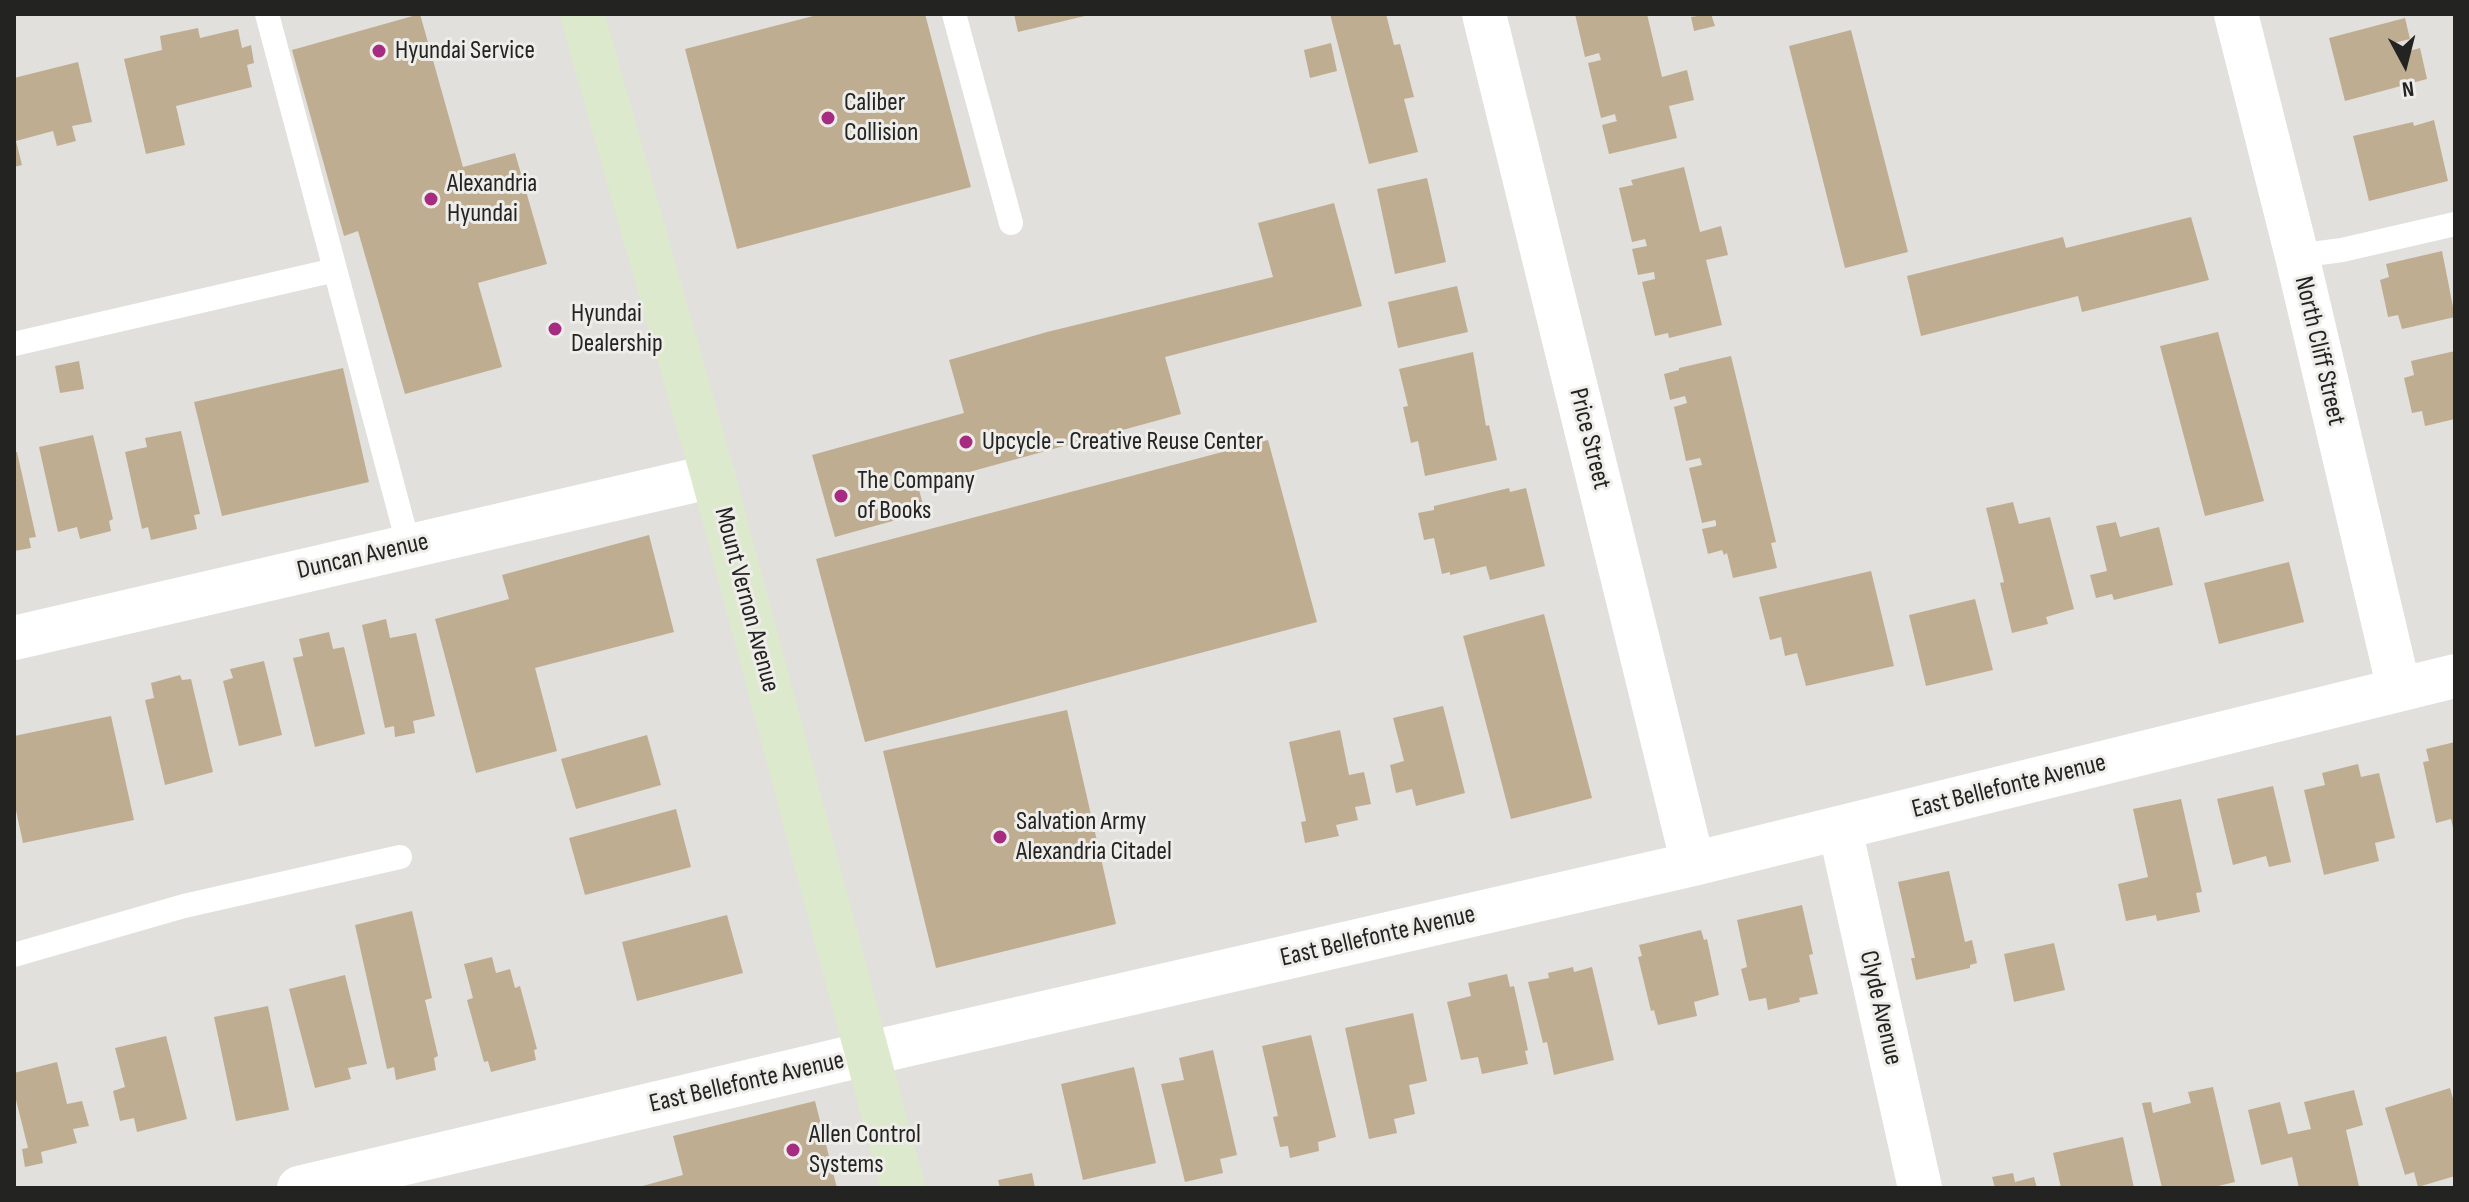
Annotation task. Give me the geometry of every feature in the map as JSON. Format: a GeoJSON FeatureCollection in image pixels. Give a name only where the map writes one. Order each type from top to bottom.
{"type":"FeatureCollection","features":[{"type":"Feature","properties":{"kind":"main road","name":"Mount Vernon Avenue"},"geometry":{"type":"LineString","coordinates":[[582,14],[713,476],[903,1188]]}},
{"type":"Feature","properties":{"kind":"street","name":"Price Street"},"geometry":{"type":"LineString","coordinates":[[1484,14],[1693,864]]}},
{"type":"Feature","properties":{"kind":"street","name":"North Cliff Street"},"geometry":{"type":"LineString","coordinates":[[2236,14],[2297,256],[2399,689]]}},
{"type":"Feature","properties":{"kind":"street","name":"Duncan Avenue"},"geometry":{"type":"LineString","coordinates":[[14,638],[713,476]]}},
{"type":"Feature","properties":{"kind":"street","name":"East Bellefonte Avenue"},"geometry":{"type":"LineString","coordinates":[[299,1188],[1693,864],[2455,676]]}},
{"type":"Feature","properties":{"kind":"street","name":"Clyde Avenue"},"geometry":{"type":"LineString","coordinates":[[1840,829],[1920,1188]]}},
{"type":"Feature","properties":{"kind":"lane"},"geometry":{"type":"LineString","coordinates":[[267,14],[409,547]]}},
{"type":"Feature","properties":{"kind":"lane"},"geometry":{"type":"LineString","coordinates":[[954,14],[1011,223]]}},
{"type":"Feature","properties":{"kind":"lane"},"geometry":{"type":"LineString","coordinates":[[2297,256],[2342,250],[2455,224]]}},
{"type":"Feature","properties":{"kind":"lane"},"geometry":{"type":"LineString","coordinates":[[14,344],[335,270]]}},
{"type":"Feature","properties":{"kind":"lane"},"geometry":{"type":"LineString","coordinates":[[14,955],[184,906],[400,857]]}},
{"type":"Feature","properties":{"kind":"building","name":"Alexandria Hyundai"},"geometry":{"type":"Polygon","coordinates":[[[420,14],[463,167],[515,153],[547,264],[478,283],[502,367],[405,394],[358,231],[344,236],[292,50],[420,14]]]}},
{"type":"Feature","properties":{"kind":"building","name":"Caliber Collision"},"geometry":{"type":"Polygon","coordinates":[[[821,14],[925,14],[971,187],[737,249],[685,49],[821,14]]]}},
{"type":"Feature","properties":{"kind":"building"},"geometry":{"type":"Polygon","coordinates":[[[1014,14],[1088,14],[1089,15],[1018,32],[1014,14]]]}},
{"type":"Feature","properties":{"kind":"building"},"geometry":{"type":"Polygon","coordinates":[[[1330,14],[1386,14],[1394,45],[1400,44],[1414,97],[1404,99],[1418,152],[1369,164],[1330,14]]]}},
{"type":"Feature","properties":{"kind":"building"},"geometry":{"type":"Polygon","coordinates":[[[1575,14],[1647,14],[1662,77],[1687,70],[1694,100],[1669,106],[1677,138],[1609,154],[1602,125],[1617,121],[1615,114],[1601,118],[1588,63],[1601,60],[1599,53],[1585,57],[1575,14]]]}},
{"type":"Feature","properties":{"kind":"building"},"geometry":{"type":"Polygon","coordinates":[[[1711,14],[1715,26],[1694,31],[1691,17],[1711,14]]]}},
{"type":"Feature","properties":{"kind":"building"},"geometry":{"type":"Polygon","coordinates":[[[2405,18],[2410,39],[2394,43],[2398,54],[2420,48],[2427,79],[2345,101],[2329,38],[2405,18]]]}},
{"type":"Feature","properties":{"kind":"building"},"geometry":{"type":"Polygon","coordinates":[[[198,28],[200,38],[238,29],[242,48],[251,45],[254,63],[247,65],[252,87],[176,106],[185,145],[146,154],[124,59],[162,50],[160,36],[198,28]]]}},
{"type":"Feature","properties":{"kind":"building"},"geometry":{"type":"Polygon","coordinates":[[[1851,30],[1908,252],[1845,268],[1789,46],[1851,30]]]}},
{"type":"Feature","properties":{"kind":"building"},"geometry":{"type":"Polygon","coordinates":[[[1331,43],[1337,71],[1310,78],[1304,50],[1331,43]]]}},
{"type":"Feature","properties":{"kind":"building"},"geometry":{"type":"Polygon","coordinates":[[[78,62],[92,122],[72,126],[76,141],[57,146],[53,131],[16,141],[22,165],[14,167],[14,78],[78,62]]]}},
{"type":"Feature","properties":{"kind":"building"},"geometry":{"type":"Polygon","coordinates":[[[2434,120],[2448,181],[2369,201],[2353,136],[2434,120]]]}},
{"type":"Feature","properties":{"kind":"building"},"geometry":{"type":"Polygon","coordinates":[[[1684,167],[1700,232],[1721,226],[1728,255],[1706,260],[1722,325],[1669,338],[1668,333],[1655,336],[1642,282],[1655,279],[1654,272],[1638,275],[1632,249],[1647,246],[1645,239],[1632,242],[1619,188],[1633,185],[1631,180],[1684,167]]]}},
{"type":"Feature","properties":{"kind":"building"},"geometry":{"type":"Polygon","coordinates":[[[1427,178],[1446,262],[1395,274],[1377,189],[1427,178]]]}},
{"type":"Feature","properties":{"kind":"building"},"geometry":{"type":"Polygon","coordinates":[[[1334,203],[1362,306],[1165,357],[1181,414],[918,486],[925,512],[835,537],[812,455],[964,413],[949,360],[1047,332],[1273,277],[1258,223],[1334,203]]]}},
{"type":"Feature","properties":{"kind":"building"},"geometry":{"type":"Polygon","coordinates":[[[2191,217],[2209,280],[2082,312],[2078,296],[1921,336],[1907,276],[2063,237],[2066,248],[2191,217]]]}},
{"type":"Feature","properties":{"kind":"building"},"geometry":{"type":"Polygon","coordinates":[[[2442,251],[2455,317],[2402,329],[2398,315],[2388,317],[2380,280],[2389,277],[2386,264],[2442,251]]]}},
{"type":"Feature","properties":{"kind":"building"},"geometry":{"type":"Polygon","coordinates":[[[1457,286],[1468,332],[1398,348],[1388,302],[1457,286]]]}},
{"type":"Feature","properties":{"kind":"building"},"geometry":{"type":"Polygon","coordinates":[[[2218,332],[2264,501],[2205,516],[2160,346],[2218,332]]]}},
{"type":"Feature","properties":{"kind":"building"},"geometry":{"type":"Polygon","coordinates":[[[2455,351],[2455,419],[2425,426],[2422,411],[2412,413],[2404,378],[2414,375],[2411,361],[2455,351]]]}},
{"type":"Feature","properties":{"kind":"building"},"geometry":{"type":"Polygon","coordinates":[[[1473,352],[1486,426],[1489,425],[1497,460],[1425,476],[1418,441],[1411,443],[1403,407],[1408,406],[1399,369],[1473,352]]]}},
{"type":"Feature","properties":{"kind":"building"},"geometry":{"type":"Polygon","coordinates":[[[1731,356],[1776,542],[1771,543],[1777,568],[1733,578],[1727,553],[1724,555],[1722,550],[1708,554],[1702,529],[1716,526],[1716,522],[1702,523],[1689,468],[1702,465],[1700,458],[1686,461],[1674,407],[1687,403],[1685,396],[1670,400],[1664,374],[1731,356]]]}},
{"type":"Feature","properties":{"kind":"building"},"geometry":{"type":"Polygon","coordinates":[[[79,361],[84,389],[60,393],[55,366],[79,361]]]}},
{"type":"Feature","properties":{"kind":"building"},"geometry":{"type":"Polygon","coordinates":[[[343,368],[369,482],[222,516],[194,402],[343,368]]]}},
{"type":"Feature","properties":{"kind":"building"},"geometry":{"type":"Polygon","coordinates":[[[181,431],[200,514],[194,515],[197,529],[151,540],[148,527],[142,529],[125,452],[147,447],[145,438],[181,431]]]}},
{"type":"Feature","properties":{"kind":"building"},"geometry":{"type":"Polygon","coordinates":[[[93,435],[113,519],[109,521],[111,531],[80,539],[77,527],[58,532],[39,447],[93,435]]]}},
{"type":"Feature","properties":{"kind":"building"},"geometry":{"type":"Polygon","coordinates":[[[1268,440],[1317,622],[865,742],[816,559],[1268,440]]]}},
{"type":"Feature","properties":{"kind":"building"},"geometry":{"type":"Polygon","coordinates":[[[14,452],[17,452],[36,537],[29,538],[31,548],[14,551],[14,452]]]}},
{"type":"Feature","properties":{"kind":"building"},"geometry":{"type":"Polygon","coordinates":[[[1509,488],[1510,492],[1526,488],[1545,566],[1490,580],[1486,566],[1450,575],[1450,572],[1442,574],[1434,538],[1424,540],[1418,513],[1434,510],[1434,506],[1509,488]]]}},
{"type":"Feature","properties":{"kind":"building"},"geometry":{"type":"Polygon","coordinates":[[[2013,502],[2019,524],[2050,517],[2074,609],[2046,617],[2048,624],[2012,633],[2000,583],[2004,582],[1986,508],[2013,502]]]}},
{"type":"Feature","properties":{"kind":"building"},"geometry":{"type":"Polygon","coordinates":[[[2116,522],[2120,537],[2159,527],[2173,585],[2114,600],[2112,594],[2096,598],[2090,575],[2107,571],[2096,526],[2116,522]]]}},
{"type":"Feature","properties":{"kind":"building"},"geometry":{"type":"Polygon","coordinates":[[[649,535],[674,632],[535,668],[557,751],[476,773],[435,619],[509,599],[502,575],[649,535]]]}},
{"type":"Feature","properties":{"kind":"building"},"geometry":{"type":"Polygon","coordinates":[[[2289,562],[2304,622],[2219,644],[2204,583],[2289,562]]]}},
{"type":"Feature","properties":{"kind":"building"},"geometry":{"type":"Polygon","coordinates":[[[1871,571],[1894,666],[1806,686],[1797,653],[1785,656],[1781,637],[1770,640],[1759,597],[1871,571]]]}},
{"type":"Feature","properties":{"kind":"building"},"geometry":{"type":"Polygon","coordinates":[[[1975,599],[1993,670],[1926,686],[1909,615],[1975,599]]]}},
{"type":"Feature","properties":{"kind":"building"},"geometry":{"type":"Polygon","coordinates":[[[1544,614],[1592,798],[1511,819],[1463,636],[1544,614]]]}},
{"type":"Feature","properties":{"kind":"building"},"geometry":{"type":"Polygon","coordinates":[[[386,619],[390,638],[416,633],[435,716],[413,721],[415,733],[395,737],[394,726],[385,728],[362,625],[386,619]]]}},
{"type":"Feature","properties":{"kind":"building"},"geometry":{"type":"Polygon","coordinates":[[[329,632],[333,649],[344,647],[365,734],[315,747],[293,658],[303,656],[299,639],[329,632]]]}},
{"type":"Feature","properties":{"kind":"building"},"geometry":{"type":"Polygon","coordinates":[[[264,661],[282,735],[239,746],[223,681],[233,678],[230,669],[264,661]]]}},
{"type":"Feature","properties":{"kind":"building"},"geometry":{"type":"Polygon","coordinates":[[[180,675],[182,680],[191,679],[213,772],[165,785],[145,700],[154,698],[151,683],[180,675]]]}},
{"type":"Feature","properties":{"kind":"building"},"geometry":{"type":"Polygon","coordinates":[[[1443,706],[1465,793],[1416,806],[1412,789],[1396,793],[1390,765],[1404,761],[1393,718],[1443,706]]]}},
{"type":"Feature","properties":{"kind":"building","name":"Salvation Army Alexandria Citadel"},"geometry":{"type":"Polygon","coordinates":[[[1067,710],[1116,924],[936,968],[883,751],[1067,710]]]}},
{"type":"Feature","properties":{"kind":"building"},"geometry":{"type":"Polygon","coordinates":[[[111,716],[134,820],[23,843],[14,801],[14,736],[111,716]]]}},
{"type":"Feature","properties":{"kind":"building"},"geometry":{"type":"Polygon","coordinates":[[[1340,730],[1349,775],[1364,772],[1371,804],[1355,807],[1358,820],[1336,825],[1339,836],[1305,843],[1301,822],[1306,821],[1289,742],[1340,730]]]}},
{"type":"Feature","properties":{"kind":"building"},"geometry":{"type":"Polygon","coordinates":[[[647,735],[661,785],[576,809],[561,759],[647,735]]]}},
{"type":"Feature","properties":{"kind":"building"},"geometry":{"type":"Polygon","coordinates":[[[2455,742],[2454,832],[2451,819],[2436,823],[2423,762],[2429,761],[2426,749],[2455,742]]]}},
{"type":"Feature","properties":{"kind":"building"},"geometry":{"type":"Polygon","coordinates":[[[2358,764],[2361,777],[2379,773],[2395,838],[2375,843],[2379,861],[2324,875],[2304,790],[2325,785],[2322,773],[2358,764]]]}},
{"type":"Feature","properties":{"kind":"building"},"geometry":{"type":"Polygon","coordinates":[[[2273,786],[2291,862],[2269,867],[2266,856],[2233,865],[2217,799],[2273,786]]]}},
{"type":"Feature","properties":{"kind":"building"},"geometry":{"type":"Polygon","coordinates":[[[2181,799],[2202,892],[2196,893],[2200,912],[2157,921],[2156,915],[2126,921],[2118,884],[2148,877],[2133,809],[2181,799]]]}},
{"type":"Feature","properties":{"kind":"building"},"geometry":{"type":"Polygon","coordinates":[[[676,809],[691,867],[585,895],[569,838],[676,809]]]}},
{"type":"Feature","properties":{"kind":"building"},"geometry":{"type":"Polygon","coordinates":[[[1949,871],[1965,942],[1972,940],[1977,963],[1970,965],[1970,968],[1916,980],[1911,958],[1915,958],[1898,882],[1949,871]]]}},
{"type":"Feature","properties":{"kind":"building"},"geometry":{"type":"Polygon","coordinates":[[[1802,905],[1818,994],[1768,1010],[1766,998],[1749,1001],[1741,969],[1747,967],[1737,920],[1802,905]]]}},
{"type":"Feature","properties":{"kind":"building"},"geometry":{"type":"Polygon","coordinates":[[[412,911],[432,998],[425,1000],[438,1056],[434,1058],[436,1070],[396,1080],[394,1067],[387,1069],[355,925],[412,911]]]}},
{"type":"Feature","properties":{"kind":"building"},"geometry":{"type":"Polygon","coordinates":[[[727,915],[743,973],[637,1001],[622,942],[727,915]]]}},
{"type":"Feature","properties":{"kind":"building"},"geometry":{"type":"Polygon","coordinates":[[[1701,930],[1704,940],[1707,939],[1719,995],[1694,1002],[1697,1016],[1658,1025],[1654,1010],[1651,1011],[1638,957],[1642,956],[1639,945],[1701,930]]]}},
{"type":"Feature","properties":{"kind":"building"},"geometry":{"type":"Polygon","coordinates":[[[2054,943],[2065,990],[2014,1002],[2004,954],[2054,943]]]}},
{"type":"Feature","properties":{"kind":"building"},"geometry":{"type":"Polygon","coordinates":[[[492,957],[496,973],[510,969],[515,988],[520,986],[537,1049],[534,1050],[536,1060],[491,1072],[488,1061],[484,1062],[467,1000],[473,998],[464,964],[492,957]]]}},
{"type":"Feature","properties":{"kind":"building"},"geometry":{"type":"Polygon","coordinates":[[[1573,967],[1574,972],[1592,967],[1614,1060],[1554,1075],[1528,982],[1549,978],[1548,973],[1573,967]]]}},
{"type":"Feature","properties":{"kind":"building"},"geometry":{"type":"Polygon","coordinates":[[[1507,974],[1510,987],[1514,986],[1528,1050],[1525,1051],[1528,1064],[1482,1074],[1478,1057],[1461,1060],[1447,1002],[1471,996],[1468,983],[1507,974]]]}},
{"type":"Feature","properties":{"kind":"building"},"geometry":{"type":"Polygon","coordinates":[[[345,975],[367,1064],[348,1068],[351,1079],[315,1088],[289,989],[345,975]]]}},
{"type":"Feature","properties":{"kind":"building"},"geometry":{"type":"Polygon","coordinates":[[[268,1006],[289,1110],[236,1121],[214,1017],[268,1006]]]}},
{"type":"Feature","properties":{"kind":"building"},"geometry":{"type":"Polygon","coordinates":[[[1413,1013],[1427,1081],[1409,1085],[1415,1114],[1394,1119],[1397,1133],[1369,1139],[1345,1028],[1413,1013]]]}},
{"type":"Feature","properties":{"kind":"building"},"geometry":{"type":"Polygon","coordinates":[[[1311,1035],[1336,1137],[1318,1142],[1319,1151],[1290,1158],[1288,1146],[1280,1147],[1273,1117],[1278,1116],[1262,1046],[1311,1035]]]}},
{"type":"Feature","properties":{"kind":"building"},"geometry":{"type":"Polygon","coordinates":[[[166,1036],[187,1119],[137,1132],[134,1118],[120,1121],[113,1091],[125,1087],[115,1048],[166,1036]]]}},
{"type":"Feature","properties":{"kind":"building"},"geometry":{"type":"Polygon","coordinates":[[[1213,1050],[1237,1155],[1220,1159],[1223,1173],[1185,1182],[1161,1084],[1184,1080],[1179,1058],[1213,1050]]]}},
{"type":"Feature","properties":{"kind":"building"},"geometry":{"type":"Polygon","coordinates":[[[57,1062],[67,1104],[82,1101],[89,1126],[73,1129],[77,1143],[41,1152],[43,1163],[25,1167],[22,1149],[28,1148],[14,1092],[14,1073],[57,1062]]]}},
{"type":"Feature","properties":{"kind":"building"},"geometry":{"type":"Polygon","coordinates":[[[1134,1067],[1156,1163],[1083,1180],[1061,1084],[1134,1067]]]}},
{"type":"Feature","properties":{"kind":"building"},"geometry":{"type":"Polygon","coordinates":[[[2213,1087],[2235,1182],[2210,1188],[2162,1188],[2142,1103],[2151,1102],[2153,1113],[2191,1103],[2188,1092],[2213,1087]]]}},
{"type":"Feature","properties":{"kind":"building"},"geometry":{"type":"Polygon","coordinates":[[[2450,1088],[2455,1106],[2455,1176],[2418,1187],[2414,1172],[2405,1175],[2385,1108],[2450,1088]]]}},
{"type":"Feature","properties":{"kind":"building"},"geometry":{"type":"Polygon","coordinates":[[[2354,1090],[2363,1125],[2346,1130],[2359,1186],[2299,1188],[2292,1157],[2261,1165],[2248,1110],[2280,1102],[2288,1134],[2311,1129],[2304,1102],[2354,1090]]]}},
{"type":"Feature","properties":{"kind":"building"},"geometry":{"type":"Polygon","coordinates":[[[815,1101],[837,1188],[635,1188],[683,1175],[673,1136],[815,1101]]]}},
{"type":"Feature","properties":{"kind":"building"},"geometry":{"type":"Polygon","coordinates":[[[2123,1137],[2134,1188],[2061,1188],[2053,1153],[2123,1137]]]}},
{"type":"Feature","properties":{"kind":"building"},"geometry":{"type":"Polygon","coordinates":[[[1032,1173],[1035,1188],[1000,1188],[998,1180],[1032,1173]]]}},
{"type":"Feature","properties":{"kind":"building"},"geometry":{"type":"Polygon","coordinates":[[[2013,1173],[2015,1182],[2034,1177],[2037,1188],[1995,1188],[1992,1177],[2013,1173]]]}},
{"type":"Feature","properties":{"kind":"place","name":"Hyundai Service"},"geometry":{"type":"Point","coordinates":[379,51]}},
{"type":"Feature","properties":{"kind":"place","name":"Caliber Collision"},"geometry":{"type":"Point","coordinates":[828,118]}},
{"type":"Feature","properties":{"kind":"place","name":"Alexandria Hyundai"},"geometry":{"type":"Point","coordinates":[431,199]}},
{"type":"Feature","properties":{"kind":"place","name":"Hyundai Dealership"},"geometry":{"type":"Point","coordinates":[555,329]}},
{"type":"Feature","properties":{"kind":"place","name":"Upcycle - Creative Reuse Center"},"geometry":{"type":"Point","coordinates":[966,442]}},
{"type":"Feature","properties":{"kind":"place","name":"The Company of Books"},"geometry":{"type":"Point","coordinates":[841,496]}},
{"type":"Feature","properties":{"kind":"place","name":"Salvation Army Alexandria Citadel"},"geometry":{"type":"Point","coordinates":[1000,837]}},
{"type":"Feature","properties":{"kind":"place","name":"Allen Control Systems"},"geometry":{"type":"Point","coordinates":[793,1150]}}]}
